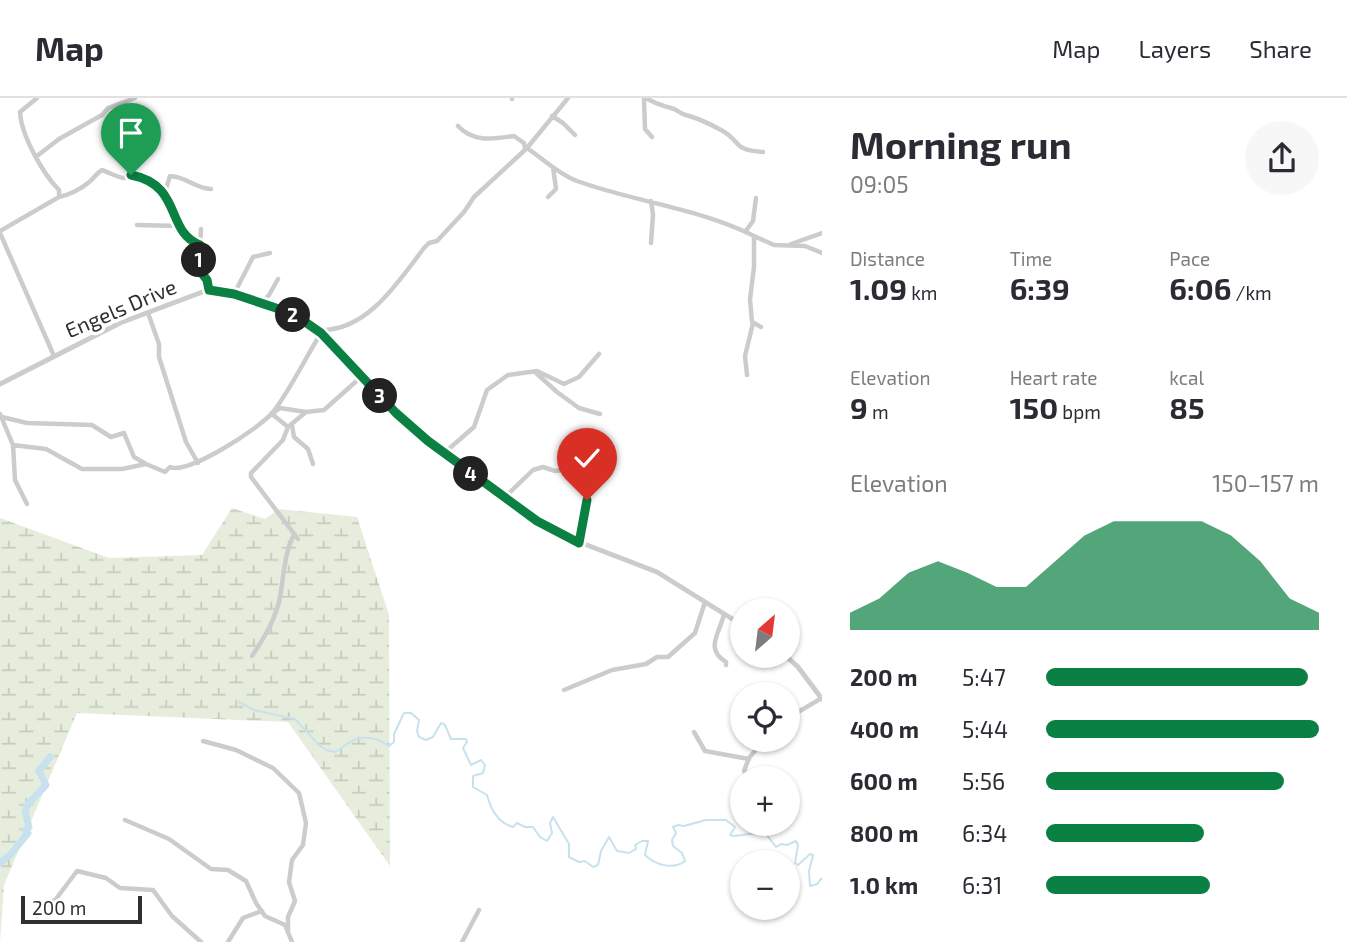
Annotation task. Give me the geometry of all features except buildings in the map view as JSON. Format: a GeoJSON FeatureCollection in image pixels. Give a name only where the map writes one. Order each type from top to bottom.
{"type":"FeatureCollection","features":[{"type":"Feature","properties":{"kind":"street"},"geometry":{"type":"LineString","coordinates":[[37,98],[20,113],[21,124],[50,180],[59,190],[59,197]]}},
{"type":"Feature","properties":{"kind":"street"},"geometry":{"type":"LineString","coordinates":[[37,156],[59,139],[102,115],[108,108],[135,98]]}},
{"type":"Feature","properties":{"kind":"street"},"geometry":{"type":"LineString","coordinates":[[272,414],[319,332],[333,331],[370,313],[424,248],[437,241],[474,197],[526,148],[568,98]]}},
{"type":"Feature","properties":{"kind":"street"},"geometry":{"type":"LineString","coordinates":[[652,137],[645,130],[645,98],[659,106],[675,108],[684,116],[695,116],[707,125],[723,131],[741,149],[763,152]]}},
{"type":"Feature","properties":{"kind":"street"},"geometry":{"type":"LineString","coordinates":[[552,116],[564,122],[575,135]]}},
{"type":"Feature","properties":{"kind":"street"},"geometry":{"type":"LineString","coordinates":[[458,126],[465,133],[491,140],[514,136],[524,143],[526,148],[575,181],[593,185],[612,194],[651,201],[718,220],[774,245],[805,247],[822,253]]}},
{"type":"Feature","properties":{"kind":"street"},"geometry":{"type":"LineString","coordinates":[[548,197],[556,189],[553,166]]}},
{"type":"Feature","properties":{"kind":"street"},"geometry":{"type":"LineString","coordinates":[[54,356],[0,232],[90,182],[96,173],[102,170],[123,178],[138,176],[156,184],[164,193],[191,242],[200,245]]}},
{"type":"Feature","properties":{"kind":"street"},"geometry":{"type":"LineString","coordinates":[[164,193],[170,176],[178,176],[203,189],[211,189]]}},
{"type":"Feature","properties":{"kind":"street"},"geometry":{"type":"LineString","coordinates":[[745,232],[753,221],[756,198]]}},
{"type":"Feature","properties":{"kind":"street"},"geometry":{"type":"LineString","coordinates":[[651,201],[651,243]]}},
{"type":"Feature","properties":{"kind":"street"},"geometry":{"type":"LineString","coordinates":[[137,225],[180,226]]}},
{"type":"Feature","properties":{"kind":"street"},"geometry":{"type":"LineString","coordinates":[[201,229],[200,271],[207,280],[209,290]]}},
{"type":"Feature","properties":{"kind":"street"},"geometry":{"type":"LineString","coordinates":[[787,246],[822,233]]}},
{"type":"Feature","properties":{"kind":"street"},"geometry":{"type":"LineString","coordinates":[[747,375],[745,356],[753,323],[750,299],[754,236]]}},
{"type":"Feature","properties":{"kind":"street"},"geometry":{"type":"LineString","coordinates":[[234,294],[253,257],[270,253]]}},
{"type":"Feature","properties":{"kind":"street"},"geometry":{"type":"LineString","coordinates":[[261,304],[270,295],[278,279]]}},
{"type":"Feature","properties":{"kind":"street","name":"Engels Drive"},"geometry":{"type":"LineString","coordinates":[[0,384],[102,331],[148,313],[209,290],[234,294],[285,311],[319,332],[396,413],[443,454],[554,532],[657,572],[730,618]]}},
{"type":"Feature","properties":{"kind":"street"},"geometry":{"type":"LineString","coordinates":[[148,313],[186,442],[198,463]]}},
{"type":"Feature","properties":{"kind":"street"},"geometry":{"type":"LineString","coordinates":[[753,323],[761,327]]}},
{"type":"Feature","properties":{"kind":"street"},"geometry":{"type":"LineString","coordinates":[[443,454],[474,427],[487,390],[508,375],[534,372],[564,384],[579,377],[600,354]]}},
{"type":"Feature","properties":{"kind":"street"},"geometry":{"type":"LineString","coordinates":[[534,372],[579,408],[600,414]]}},
{"type":"Feature","properties":{"kind":"street"},"geometry":{"type":"LineString","coordinates":[[1,416],[27,424],[92,425],[111,437],[124,433],[134,457],[165,472],[170,467],[176,470],[198,463],[280,408],[306,412],[324,410],[361,377]]}},
{"type":"Feature","properties":{"kind":"street"},"geometry":{"type":"LineString","coordinates":[[252,656],[267,633],[280,598],[286,552],[296,536],[251,477],[251,473],[284,440],[290,426],[306,412]]}},
{"type":"Feature","properties":{"kind":"street"},"geometry":{"type":"LineString","coordinates":[[272,414],[290,426],[294,438],[308,449],[313,464]]}},
{"type":"Feature","properties":{"kind":"street"},"geometry":{"type":"LineString","coordinates":[[1,416],[13,445],[15,480],[27,504]]}},
{"type":"Feature","properties":{"kind":"street"},"geometry":{"type":"LineString","coordinates":[[13,445],[46,449],[82,469],[122,469],[146,464]]}},
{"type":"Feature","properties":{"kind":"street"},"geometry":{"type":"LineString","coordinates":[[580,468],[583,458]]}},
{"type":"Feature","properties":{"kind":"street"},"geometry":{"type":"LineString","coordinates":[[504,498],[533,470],[543,467],[555,471],[588,467],[589,473],[585,479],[587,498],[579,543]]}},
{"type":"Feature","properties":{"kind":"street"},"geometry":{"type":"LineString","coordinates":[[564,690],[612,670],[646,664],[657,657],[668,657],[695,633],[705,602]]}},
{"type":"Feature","properties":{"kind":"street"},"geometry":{"type":"LineString","coordinates":[[724,614],[720,631],[713,640],[714,650],[726,665]]}},
{"type":"Feature","properties":{"kind":"street"},"geometry":{"type":"LineString","coordinates":[[799,668],[822,699],[800,711]]}},
{"type":"Feature","properties":{"kind":"street"},"geometry":{"type":"LineString","coordinates":[[694,732],[705,751],[749,759]]}},
{"type":"Feature","properties":{"kind":"street"},"geometry":{"type":"LineString","coordinates":[[203,740],[236,750],[273,768],[299,793],[306,822],[303,845],[292,860],[289,882],[295,901],[288,917],[288,931]]}},
{"type":"Feature","properties":{"kind":"street"},"geometry":{"type":"LineString","coordinates":[[746,766],[755,752]]}},
{"type":"Feature","properties":{"kind":"street"},"geometry":{"type":"LineString","coordinates":[[125,820],[169,839],[211,869],[228,870],[246,881],[265,916],[285,925],[292,942]]}},
{"type":"Feature","properties":{"kind":"street"},"geometry":{"type":"LineString","coordinates":[[37,916],[56,899],[77,871],[106,878],[120,888],[153,890],[172,916],[201,942]]}},
{"type":"Feature","properties":{"kind":"street"},"geometry":{"type":"LineString","coordinates":[[462,942],[479,910]]}},
{"type":"Feature","properties":{"kind":"street"},"geometry":{"type":"LineString","coordinates":[[228,942],[243,918],[262,911]]}},
{"type":"Feature","properties":{"kind":"green space"},"geometry":{"type":"Polygon","coordinates":[[[232,508],[265,519],[279,509],[357,517],[389,615],[390,866],[288,722],[77,713],[4,885],[0,942],[0,518],[109,558],[202,555],[232,508]]]}},
{"type":"Feature","properties":{"kind":"waterway"},"geometry":{"type":"LineString","coordinates":[[239,702],[254,710],[295,719],[318,744],[335,752],[360,738],[375,739],[389,746],[394,742],[394,734],[404,713],[411,713],[419,720],[419,737],[426,740],[433,737],[441,723],[445,725],[451,739],[466,739],[463,748],[471,765],[481,760],[485,765],[483,773],[473,776],[473,787],[487,795],[499,819],[513,827],[517,823],[533,827],[540,837],[547,841],[552,833],[550,823],[553,817],[569,844],[569,857],[579,862],[585,861],[593,867],[598,865],[601,851],[609,837],[617,851],[629,853],[636,849],[635,845],[648,841],[645,855],[649,858],[664,865],[680,864],[685,861],[682,853],[673,846],[672,840],[676,833],[673,827],[706,820],[726,820],[735,827],[730,835],[766,834],[776,847],[796,841],[798,845],[795,863],[798,865],[810,854],[813,855],[809,871],[810,886],[817,884],[822,878]]}},
{"type":"Feature","properties":{"kind":"waterway"},"geometry":{"type":"LineString","coordinates":[[0,863],[28,833],[25,830],[29,827],[25,812],[28,804],[46,785],[39,771],[50,757]]}},
{"type":"Feature","properties":{"kind":"route"},"geometry":{"type":"LineString","coordinates":[[131,175],[156,184],[167,196],[171,210],[191,242],[200,245],[200,271],[207,280],[209,290],[234,294],[285,311],[318,330],[419,435],[554,532],[579,543],[587,500]]}}]}
